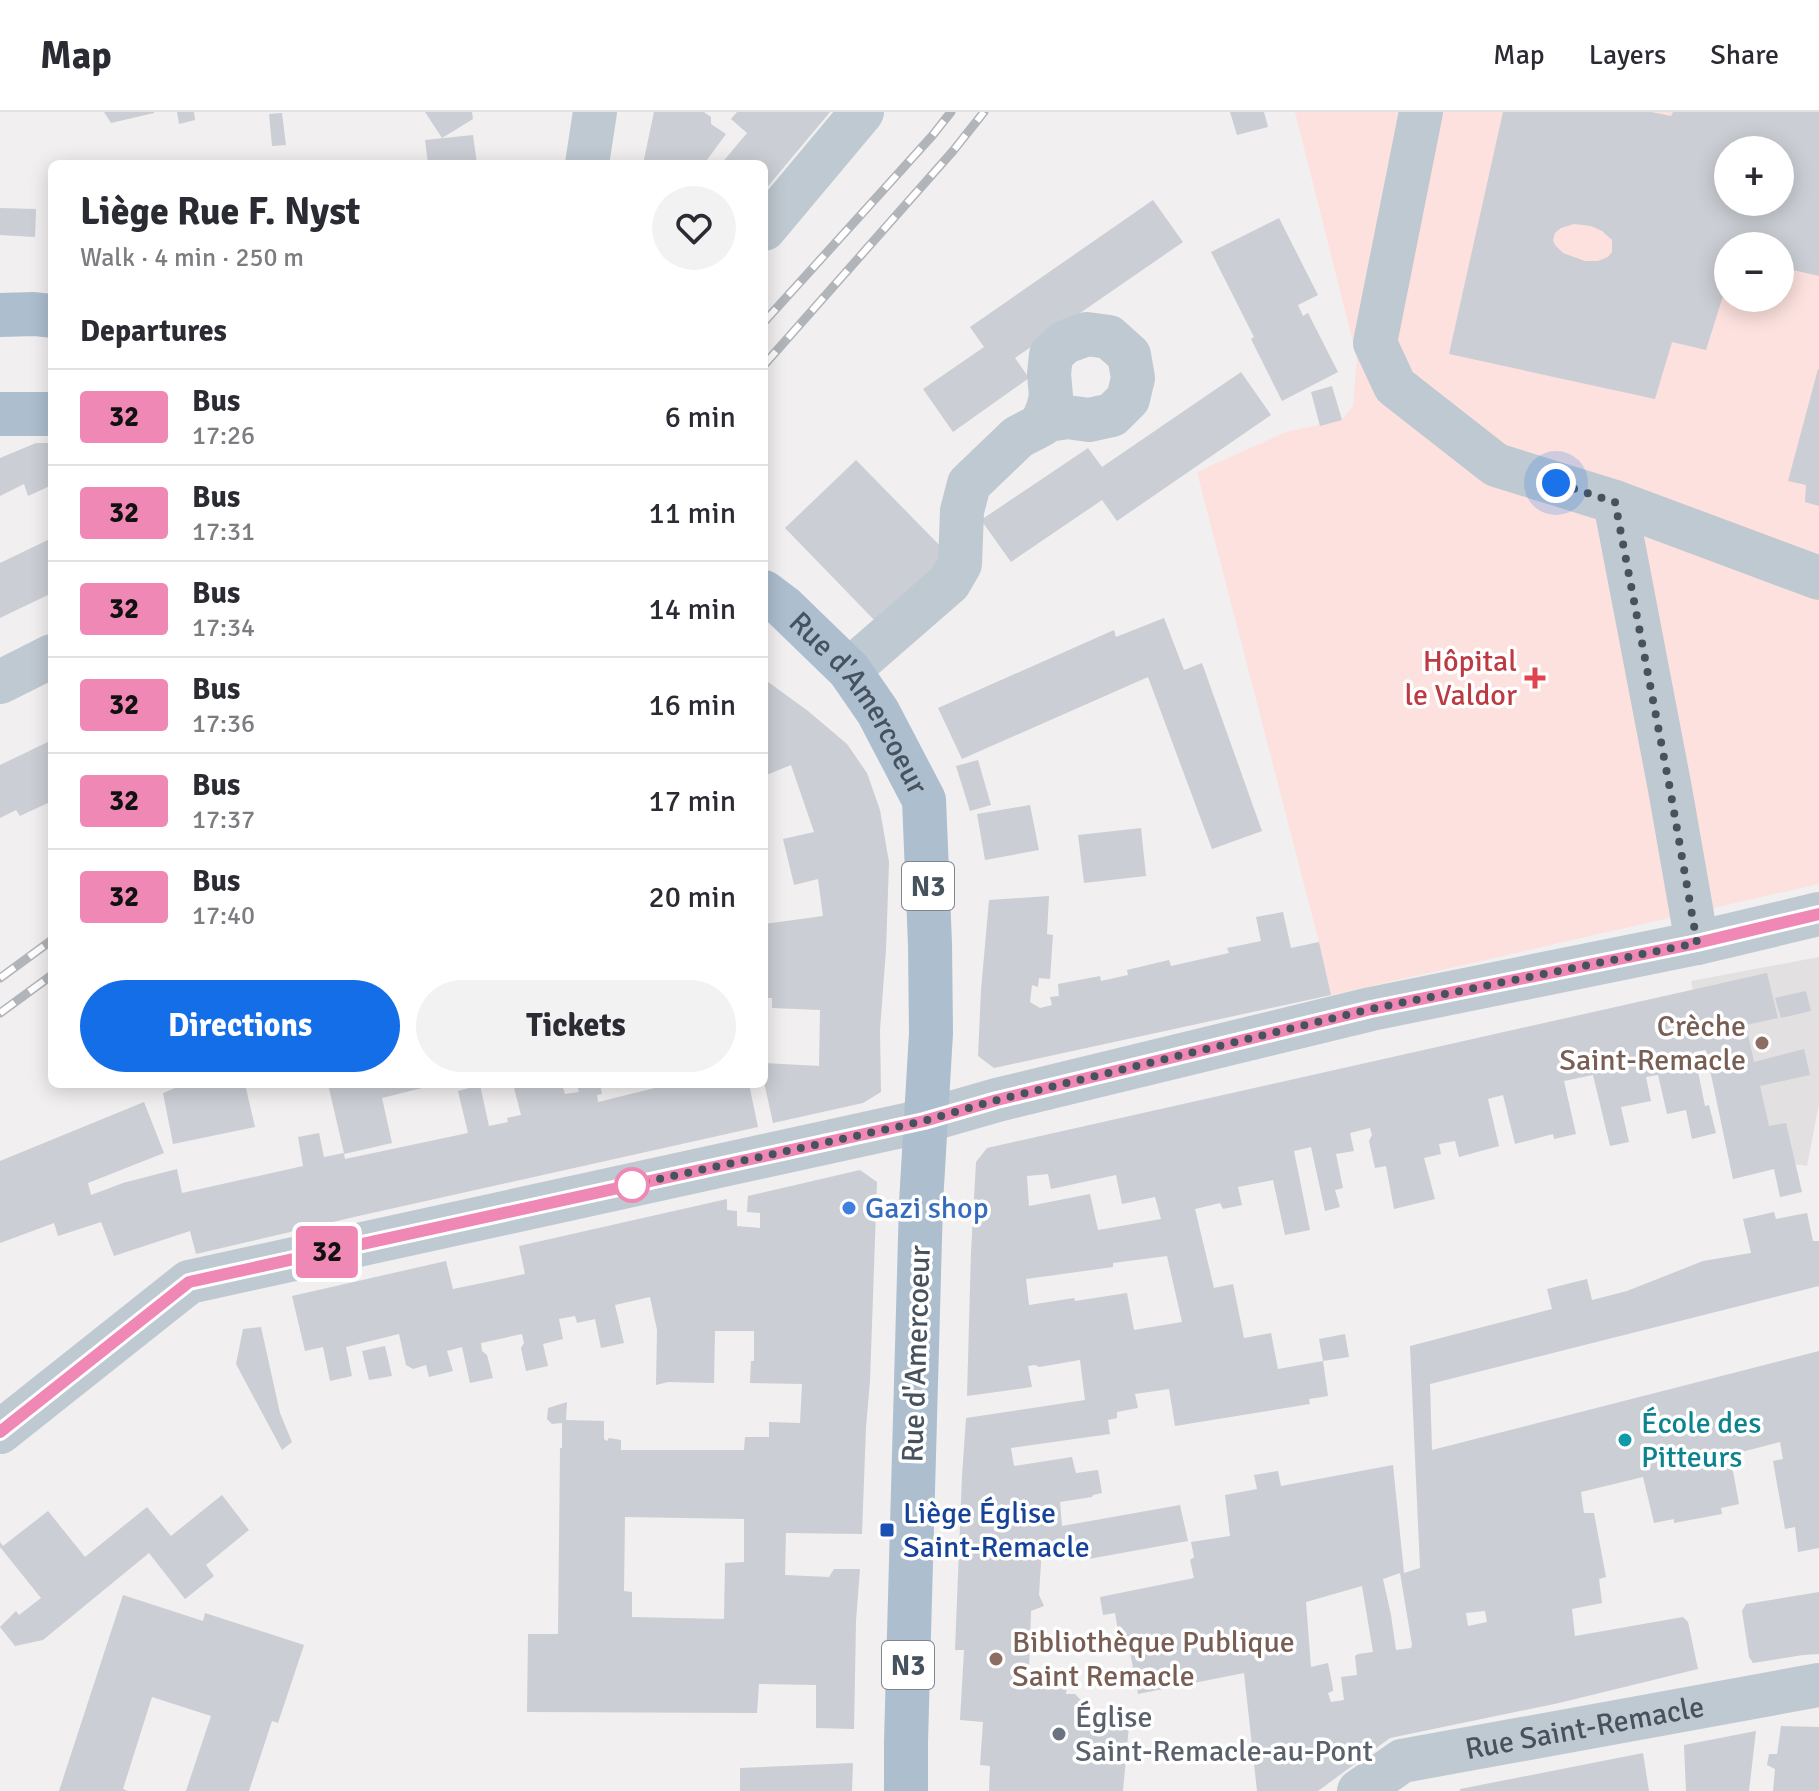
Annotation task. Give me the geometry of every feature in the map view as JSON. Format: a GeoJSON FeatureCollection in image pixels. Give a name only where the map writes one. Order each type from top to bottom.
{"type":"FeatureCollection","features":[{"type":"Feature","properties":{"kind":"main road"},"geometry":{"type":"LineString","coordinates":[[0,315],[48,316]]}},
{"type":"Feature","properties":{"kind":"main road"},"geometry":{"type":"LineString","coordinates":[[0,414],[48,414]]}},
{"type":"Feature","properties":{"kind":"main road","name":"Rue d'Amercoeur"},"geometry":{"type":"LineString","coordinates":[[768,595],[849,670],[878,712],[924,800],[931,1033],[924,1121],[906,1791]]}},
{"type":"Feature","properties":{"kind":"street"},"geometry":{"type":"LineString","coordinates":[[588,160],[595,112]]}},
{"type":"Feature","properties":{"kind":"street"},"geometry":{"type":"LineString","coordinates":[[768,224],[862,112]]}},
{"type":"Feature","properties":{"kind":"street"},"geometry":{"type":"LineString","coordinates":[[1421,112],[1375,343],[1395,386],[1496,465],[1615,502],[1819,578]]}},
{"type":"Feature","properties":{"kind":"street"},"geometry":{"type":"LineString","coordinates":[[849,670],[949,583],[960,564],[962,511],[969,484],[1018,437],[1041,425]]}},
{"type":"Feature","properties":{"kind":"street"},"geometry":{"type":"LineString","coordinates":[[1615,502],[1697,943]]}},
{"type":"Feature","properties":{"kind":"street"},"geometry":{"type":"LineString","coordinates":[[0,682],[48,658]]}},
{"type":"Feature","properties":{"kind":"street"},"geometry":{"type":"LineString","coordinates":[[0,1432],[189,1282],[924,1121],[997,1100],[1371,1009],[1697,943],[1819,914]]}},
{"type":"Feature","properties":{"kind":"street","name":"Rue Saint-Remacle"},"geometry":{"type":"LineString","coordinates":[[1359,1791],[1402,1761],[1819,1685]]}},
{"type":"Feature","properties":{"kind":"shaded area","name":"Hôpital le Valdor"},"geometry":{"type":"Polygon","coordinates":[[[1295,112],[1819,112],[1819,884],[1331,995],[1197,472],[1286,432],[1342,420],[1353,406],[1357,358],[1295,112]]]}},
{"type":"Feature","properties":{"kind":"shaded area","name":"Crèche Saint-Remacle"},"geometry":{"type":"Polygon","coordinates":[[[1819,957],[1819,1104],[1807,1166],[1794,1164],[1733,1179],[1691,981],[1819,957]]]}},
{"type":"Feature","properties":{"kind":"building"},"geometry":{"type":"Polygon","coordinates":[[[104,112],[154,112],[154,113],[111,123],[104,112]]]}},
{"type":"Feature","properties":{"kind":"building"},"geometry":{"type":"Polygon","coordinates":[[[177,112],[194,112],[195,120],[179,124],[177,112]]]}},
{"type":"Feature","properties":{"kind":"building"},"geometry":{"type":"Polygon","coordinates":[[[425,112],[472,112],[473,119],[442,138],[425,112]]]}},
{"type":"Feature","properties":{"kind":"building"},"geometry":{"type":"Polygon","coordinates":[[[654,112],[704,112],[711,117],[711,124],[726,134],[707,160],[644,160],[654,112]]]}},
{"type":"Feature","properties":{"kind":"building"},"geometry":{"type":"Polygon","coordinates":[[[737,112],[830,112],[768,186],[768,160],[724,160],[747,133],[731,119],[737,112]]]}},
{"type":"Feature","properties":{"kind":"building"},"geometry":{"type":"Polygon","coordinates":[[[1230,112],[1264,112],[1268,127],[1237,135],[1230,112]]]}},
{"type":"Feature","properties":{"kind":"building"},"geometry":{"type":"Polygon","coordinates":[[[1503,112],[1651,112],[1671,116],[1673,112],[1819,112],[1819,276],[1794,270],[1794,232],[1714,232],[1714,312],[1718,312],[1706,350],[1672,342],[1655,399],[1449,354],[1503,112]],[[1574,224],[1561,228],[1555,233],[1555,245],[1563,253],[1585,261],[1608,257],[1612,252],[1612,240],[1591,226],[1574,224]]]}},
{"type":"Feature","properties":{"kind":"building"},"geometry":{"type":"Polygon","coordinates":[[[282,113],[286,145],[272,146],[269,114],[282,113]]]}},
{"type":"Feature","properties":{"kind":"building"},"geometry":{"type":"Polygon","coordinates":[[[473,135],[476,160],[428,160],[425,140],[473,135]]]}},
{"type":"Feature","properties":{"kind":"building"},"geometry":{"type":"Polygon","coordinates":[[[1153,200],[1183,242],[1015,358],[1029,378],[953,432],[923,389],[984,347],[970,327],[1153,200]]]}},
{"type":"Feature","properties":{"kind":"building"},"geometry":{"type":"Polygon","coordinates":[[[0,208],[36,209],[35,237],[0,235],[0,208]]]}},
{"type":"Feature","properties":{"kind":"building"},"geometry":{"type":"Polygon","coordinates":[[[1279,218],[1318,295],[1298,305],[1303,316],[1308,313],[1338,372],[1282,401],[1211,252],[1279,218]]]}},
{"type":"Feature","properties":{"kind":"building"},"geometry":{"type":"Polygon","coordinates":[[[1818,369],[1819,506],[1805,502],[1806,485],[1788,481],[1818,369]]]}},
{"type":"Feature","properties":{"kind":"building"},"geometry":{"type":"Polygon","coordinates":[[[1241,372],[1271,415],[1117,521],[1102,500],[1011,562],[981,520],[1088,448],[1102,467],[1241,372]]]}},
{"type":"Feature","properties":{"kind":"building"},"geometry":{"type":"Polygon","coordinates":[[[1332,386],[1342,420],[1320,426],[1311,392],[1332,386]]]}},
{"type":"Feature","properties":{"kind":"building"},"geometry":{"type":"Polygon","coordinates":[[[36,443],[48,443],[48,487],[28,496],[24,484],[0,496],[0,458],[36,443]]]}},
{"type":"Feature","properties":{"kind":"building"},"geometry":{"type":"Polygon","coordinates":[[[856,460],[950,556],[879,625],[785,528],[856,460]]]}},
{"type":"Feature","properties":{"kind":"building"},"geometry":{"type":"Polygon","coordinates":[[[48,540],[48,595],[0,618],[0,563],[48,540]]]}},
{"type":"Feature","properties":{"kind":"building"},"geometry":{"type":"Polygon","coordinates":[[[1164,618],[1184,670],[1202,663],[1262,831],[1212,849],[1148,677],[962,759],[938,708],[1114,630],[1116,637],[1164,618]]]}},
{"type":"Feature","properties":{"kind":"building"},"geometry":{"type":"Polygon","coordinates":[[[768,682],[847,744],[867,773],[880,810],[889,862],[880,1030],[881,1092],[863,1103],[773,1123],[765,1088],[768,1088],[768,1063],[819,1066],[820,1010],[772,1008],[772,998],[768,998],[768,923],[823,916],[818,879],[794,885],[783,839],[814,832],[791,765],[768,774],[768,682]]]}},
{"type":"Feature","properties":{"kind":"building"},"geometry":{"type":"Polygon","coordinates":[[[48,742],[48,803],[20,816],[16,810],[0,818],[0,765],[48,742]]]}},
{"type":"Feature","properties":{"kind":"building"},"geometry":{"type":"Polygon","coordinates":[[[978,760],[991,805],[970,811],[956,766],[978,760]]]}},
{"type":"Feature","properties":{"kind":"building"},"geometry":{"type":"Polygon","coordinates":[[[1030,805],[1039,850],[985,860],[977,814],[1030,805]]]}},
{"type":"Feature","properties":{"kind":"building"},"geometry":{"type":"Polygon","coordinates":[[[1141,828],[1146,876],[1084,883],[1078,835],[1141,828]]]}},
{"type":"Feature","properties":{"kind":"building"},"geometry":{"type":"Polygon","coordinates":[[[1049,896],[1047,934],[1053,935],[1050,979],[1039,978],[1038,987],[1032,985],[1030,1002],[1040,1008],[1052,1005],[1050,997],[1059,996],[1058,984],[1100,976],[1101,981],[1128,975],[1127,970],[1169,960],[1171,966],[1229,953],[1227,948],[1261,941],[1256,917],[1283,912],[1291,948],[1319,942],[1331,995],[994,1068],[978,1056],[989,900],[1049,896]]]}},
{"type":"Feature","properties":{"kind":"building"},"geometry":{"type":"Polygon","coordinates":[[[1767,973],[1778,1018],[1746,1025],[1754,1062],[1804,1049],[1810,1075],[1760,1086],[1769,1126],[1786,1123],[1802,1192],[1780,1197],[1774,1169],[1733,1179],[1706,1050],[1694,1052],[1705,1106],[1709,1105],[1716,1133],[1692,1139],[1686,1110],[1667,1114],[1658,1075],[1646,1077],[1651,1101],[1621,1107],[1629,1142],[1610,1146],[1593,1075],[1564,1081],[1576,1134],[1554,1139],[1553,1134],[1515,1144],[1503,1095],[1488,1099],[1499,1146],[1459,1157],[1455,1141],[1439,1144],[1441,1154],[1424,1158],[1435,1199],[1394,1209],[1386,1166],[1375,1168],[1369,1141],[1372,1135],[1370,1128],[1350,1133],[1354,1151],[1336,1154],[1343,1188],[1335,1190],[1340,1207],[1325,1211],[1311,1147],[1294,1151],[1310,1230],[1285,1235],[1273,1180],[1238,1187],[1242,1205],[1223,1209],[1220,1203],[1195,1209],[1214,1288],[1233,1284],[1244,1338],[1271,1333],[1278,1369],[1323,1361],[1328,1396],[1309,1399],[1310,1404],[1175,1426],[1169,1389],[1135,1394],[1138,1408],[1117,1412],[1117,1418],[1108,1420],[1110,1434],[1011,1448],[1014,1466],[1072,1457],[1076,1473],[1098,1470],[1102,1493],[1060,1502],[1062,1526],[1180,1505],[1188,1541],[1083,1560],[1081,1550],[1055,1554],[1054,1549],[1042,1547],[1039,1595],[1044,1606],[1031,1611],[1029,1669],[1069,1671],[1066,1694],[1075,1694],[1093,1713],[1130,1714],[1123,1791],[989,1791],[990,1766],[980,1765],[983,1722],[960,1720],[964,1650],[955,1650],[966,1418],[1085,1400],[1080,1360],[1028,1366],[1032,1387],[967,1396],[976,1162],[987,1148],[1767,973]],[[1048,1174],[1027,1176],[1029,1206],[1090,1194],[1098,1230],[1161,1219],[1155,1197],[1122,1204],[1116,1175],[1051,1189],[1048,1174]],[[1167,1256],[1026,1279],[1029,1305],[1127,1293],[1134,1330],[1182,1322],[1167,1256]]]}},
{"type":"Feature","properties":{"kind":"building"},"geometry":{"type":"Polygon","coordinates":[[[1806,991],[1811,1011],[1781,1018],[1775,998],[1806,991]]]}},
{"type":"Feature","properties":{"kind":"building"},"geometry":{"type":"Polygon","coordinates":[[[175,1088],[246,1088],[255,1127],[173,1144],[163,1093],[175,1088]]]}},
{"type":"Feature","properties":{"kind":"building"},"geometry":{"type":"Polygon","coordinates":[[[329,1088],[422,1088],[382,1098],[392,1143],[344,1154],[345,1159],[468,1133],[458,1091],[469,1088],[481,1088],[489,1126],[521,1115],[514,1088],[563,1088],[565,1094],[579,1092],[578,1088],[601,1088],[598,1102],[655,1088],[750,1088],[758,1127],[196,1254],[190,1231],[114,1256],[101,1222],[58,1236],[54,1223],[0,1243],[0,1161],[144,1102],[164,1153],[88,1183],[91,1195],[177,1169],[182,1193],[303,1166],[298,1137],[319,1133],[324,1157],[344,1153],[329,1088]]]}},
{"type":"Feature","properties":{"kind":"building"},"geometry":{"type":"Polygon","coordinates":[[[860,1170],[877,1182],[862,1534],[786,1533],[785,1575],[829,1577],[834,1569],[860,1569],[854,1729],[816,1728],[816,1685],[759,1684],[757,1713],[527,1712],[528,1634],[558,1634],[562,1423],[552,1424],[547,1419],[548,1408],[567,1402],[566,1420],[604,1421],[604,1439],[621,1440],[621,1450],[744,1450],[745,1437],[769,1437],[769,1422],[800,1423],[802,1384],[750,1383],[754,1331],[715,1331],[714,1383],[668,1382],[656,1385],[657,1330],[650,1297],[615,1305],[624,1343],[601,1348],[595,1319],[577,1323],[575,1316],[559,1319],[563,1339],[543,1344],[548,1366],[526,1371],[521,1348],[524,1343],[522,1334],[481,1343],[493,1378],[470,1383],[462,1347],[447,1351],[453,1371],[429,1377],[426,1365],[413,1369],[406,1365],[399,1334],[346,1347],[352,1376],[330,1381],[323,1347],[305,1351],[292,1296],[446,1261],[453,1289],[525,1274],[519,1246],[727,1199],[727,1210],[737,1211],[737,1226],[760,1228],[760,1213],[747,1212],[748,1196],[860,1170]],[[625,1517],[624,1591],[632,1592],[632,1617],[724,1619],[725,1563],[744,1562],[744,1519],[625,1517]]]}},
{"type":"Feature","properties":{"kind":"building"},"geometry":{"type":"Polygon","coordinates":[[[1774,1212],[1776,1219],[1807,1213],[1813,1241],[1819,1241],[1819,1286],[1430,1384],[1432,1450],[1819,1351],[1819,1548],[1798,1552],[1795,1527],[1785,1529],[1773,1461],[1783,1459],[1780,1442],[1730,1455],[1739,1504],[1721,1508],[1722,1514],[1674,1523],[1674,1519],[1654,1523],[1643,1477],[1581,1492],[1584,1513],[1594,1513],[1606,1577],[1599,1579],[1602,1603],[1572,1609],[1575,1636],[1683,1617],[1688,1622],[1698,1669],[1559,1703],[1390,1738],[1318,1791],[1257,1791],[1244,1673],[1138,1694],[1130,1652],[1122,1654],[1115,1613],[1103,1615],[1100,1597],[1194,1578],[1190,1560],[1194,1557],[1191,1542],[1230,1536],[1225,1495],[1257,1489],[1254,1475],[1278,1471],[1281,1486],[1393,1465],[1404,1573],[1420,1568],[1410,1346],[1552,1309],[1547,1289],[1587,1279],[1592,1300],[1627,1291],[1703,1261],[1751,1253],[1743,1219],[1774,1212]],[[1400,1573],[1383,1579],[1396,1650],[1411,1648],[1412,1645],[1400,1573]],[[1362,1586],[1306,1602],[1311,1667],[1328,1663],[1333,1688],[1328,1693],[1331,1702],[1344,1700],[1341,1677],[1357,1675],[1355,1656],[1373,1652],[1362,1586]],[[1485,1611],[1466,1613],[1468,1626],[1487,1622],[1485,1611]]]}},
{"type":"Feature","properties":{"kind":"building"},"geometry":{"type":"Polygon","coordinates":[[[261,1327],[280,1413],[292,1442],[282,1450],[236,1364],[243,1329],[261,1327]]]}},
{"type":"Feature","properties":{"kind":"building"},"geometry":{"type":"Polygon","coordinates":[[[1345,1334],[1349,1357],[1323,1361],[1319,1339],[1345,1334]]]}},
{"type":"Feature","properties":{"kind":"building"},"geometry":{"type":"Polygon","coordinates":[[[385,1346],[392,1376],[369,1380],[362,1351],[385,1346]]]}},
{"type":"Feature","properties":{"kind":"building"},"geometry":{"type":"Polygon","coordinates":[[[222,1495],[249,1530],[206,1565],[214,1576],[185,1599],[149,1553],[43,1640],[15,1646],[0,1627],[16,1611],[19,1615],[41,1598],[0,1547],[0,1542],[3,1546],[48,1511],[85,1557],[147,1507],[171,1536],[222,1495]]]}},
{"type":"Feature","properties":{"kind":"building"},"geometry":{"type":"Polygon","coordinates":[[[1819,1592],[1819,1654],[1753,1663],[1749,1657],[1742,1611],[1746,1604],[1819,1592]]]}},
{"type":"Feature","properties":{"kind":"building"},"geometry":{"type":"Polygon","coordinates":[[[123,1595],[203,1621],[205,1613],[304,1645],[278,1723],[272,1721],[249,1791],[186,1791],[211,1716],[152,1697],[123,1789],[128,1791],[59,1791],[123,1595]]]}},
{"type":"Feature","properties":{"kind":"building"},"geometry":{"type":"Polygon","coordinates":[[[1781,1726],[1819,1727],[1819,1791],[1773,1791],[1775,1769],[1767,1765],[1769,1754],[1777,1754],[1781,1726]]]}},
{"type":"Feature","properties":{"kind":"building"},"geometry":{"type":"Polygon","coordinates":[[[1756,1731],[1749,1791],[1686,1791],[1684,1745],[1756,1731]]]}},
{"type":"Feature","properties":{"kind":"building"},"geometry":{"type":"Polygon","coordinates":[[[1643,1753],[1649,1791],[1460,1791],[1460,1789],[1643,1753]]]}},
{"type":"Feature","properties":{"kind":"building"},"geometry":{"type":"Polygon","coordinates":[[[853,1763],[852,1791],[740,1791],[740,1768],[853,1763]]]}},
{"type":"Feature","properties":{"kind":"railway"},"geometry":{"type":"LineString","coordinates":[[768,318],[951,112]]}},
{"type":"Feature","properties":{"kind":"railway"},"geometry":{"type":"LineString","coordinates":[[768,360],[984,112]]}},
{"type":"Feature","properties":{"kind":"railway"},"geometry":{"type":"LineString","coordinates":[[0,978],[48,943]]}},
{"type":"Feature","properties":{"kind":"railway"},"geometry":{"type":"LineString","coordinates":[[0,1013],[48,978]]}},
{"type":"Feature","properties":{"kind":"bus line","name":"32"},"geometry":{"type":"LineString","coordinates":[[0,1432],[189,1282],[924,1121],[997,1100],[1371,1009],[1697,943],[1819,914]]}},
{"type":"Feature","properties":{"kind":"place","name":"Hôpital le Valdor"},"geometry":{"type":"Point","coordinates":[1535,678]}},
{"type":"Feature","properties":{"kind":"place","name":"Crèche Saint-Remacle"},"geometry":{"type":"Point","coordinates":[1762,1043]}},
{"type":"Feature","properties":{"kind":"place","name":"Gazi shop"},"geometry":{"type":"Point","coordinates":[849,1208]}},
{"type":"Feature","properties":{"kind":"place","name":"École des Pitteurs"},"geometry":{"type":"Point","coordinates":[1625,1440]}},
{"type":"Feature","properties":{"kind":"place","name":"Liège Église Saint-Remacle"},"geometry":{"type":"Point","coordinates":[887,1530]}},
{"type":"Feature","properties":{"kind":"place","name":"Bibliothèque Publique Saint Remacle"},"geometry":{"type":"Point","coordinates":[996,1659]}},
{"type":"Feature","properties":{"kind":"place","name":"Église Saint-Remacle-au-Pont"},"geometry":{"type":"Point","coordinates":[1059,1734]}},
{"type":"Feature","properties":{"kind":"route"},"geometry":{"type":"LineString","coordinates":[[632,1185],[924,1121],[997,1100],[1371,1009],[1697,943],[1615,502],[1556,483]]}}]}
